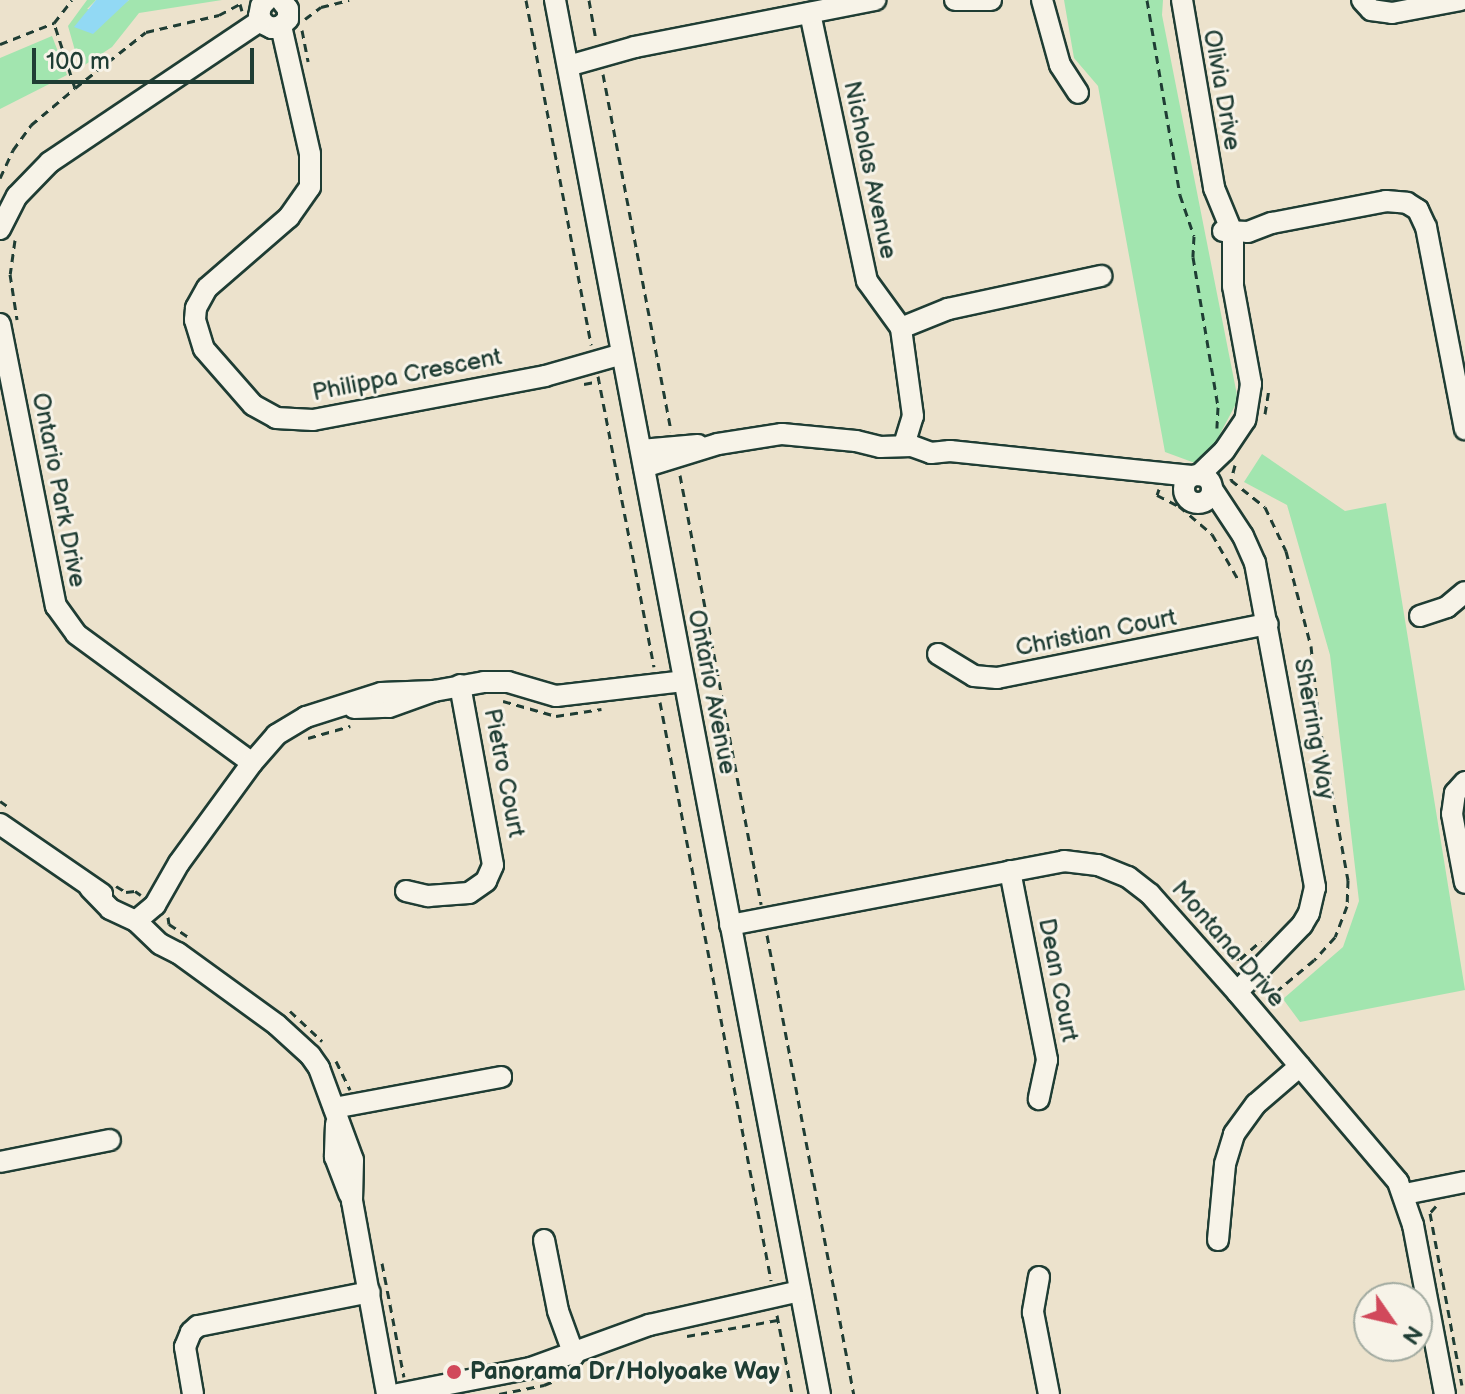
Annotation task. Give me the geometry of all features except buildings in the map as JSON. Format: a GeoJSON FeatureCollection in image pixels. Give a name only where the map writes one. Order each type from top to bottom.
{"type":"FeatureCollection","features":[{"type":"Feature","properties":{"kind":"street","name":"Ontario Avenue"},"geometry":{"type":"LineString","coordinates":[[555,0],[820,1394]]}},
{"type":"Feature","properties":{"kind":"street"},"geometry":{"type":"LineString","coordinates":[[567,60],[875,0]]}},
{"type":"Feature","properties":{"kind":"street"},"geometry":{"type":"LineString","coordinates":[[955,0],[991,0]]}},
{"type":"Feature","properties":{"kind":"street"},"geometry":{"type":"LineString","coordinates":[[1042,0],[1060,65],[1078,93]]}},
{"type":"Feature","properties":{"kind":"street","name":"Olivia Drive"},"geometry":{"type":"LineString","coordinates":[[1182,0],[1214,188],[1214,211],[1229,230],[1223,265],[1233,286],[1251,396],[1245,420],[1219,443],[1200,486]]}},
{"type":"Feature","properties":{"kind":"street"},"geometry":{"type":"LineString","coordinates":[[1362,0],[1371,10],[1392,13],[1460,0]]}},
{"type":"Feature","properties":{"kind":"street"},"geometry":{"type":"LineString","coordinates":[[8,232],[17,196],[50,162],[255,24],[259,11],[282,1],[289,14],[281,26],[255,24]]}},
{"type":"Feature","properties":{"kind":"street","name":"Nicholas Avenue"},"geometry":{"type":"LineString","coordinates":[[810,13],[867,281],[901,328]]}},
{"type":"Feature","properties":{"kind":"street","name":"Philippa Crescent"},"geometry":{"type":"LineString","coordinates":[[281,26],[310,154],[310,187],[289,217],[217,278],[200,298],[195,320],[204,349],[253,405],[276,418],[299,421],[545,376],[597,371],[624,360]]}},
{"type":"Feature","properties":{"kind":"street"},"geometry":{"type":"LineString","coordinates":[[1229,230],[1386,201],[1407,203],[1418,210],[1426,227],[1465,429]]}},
{"type":"Feature","properties":{"kind":"street"},"geometry":{"type":"LineString","coordinates":[[904,437],[911,389],[901,328],[948,309],[1101,276]]}},
{"type":"Feature","properties":{"kind":"street","name":"Ontario Park Drive"},"geometry":{"type":"LineString","coordinates":[[9,322],[56,606],[76,634],[92,647],[252,763]]}},
{"type":"Feature","properties":{"kind":"street","name":"Sherring Way"},"geometry":{"type":"LineString","coordinates":[[642,459],[782,434],[856,441],[880,447],[904,437],[931,453],[950,451],[1165,475],[1200,486],[1227,513],[1250,549],[1268,624],[1315,887],[1309,913],[1270,944],[1233,987]]}},
{"type":"Feature","properties":{"kind":"street"},"geometry":{"type":"LineString","coordinates":[[1420,616],[1447,607],[1465,592]]}},
{"type":"Feature","properties":{"kind":"street","name":"Christian Court"},"geometry":{"type":"LineString","coordinates":[[938,654],[974,676],[997,678],[1268,624]]}},
{"type":"Feature","properties":{"kind":"street"},"geometry":{"type":"LineString","coordinates":[[140,916],[252,763],[276,735],[292,724],[389,691],[434,691],[460,685],[508,682],[556,696],[682,674]]}},
{"type":"Feature","properties":{"kind":"street","name":"Pietro Court"},"geometry":{"type":"LineString","coordinates":[[406,891],[428,896],[469,893],[486,881],[493,865],[460,685]]}},
{"type":"Feature","properties":{"kind":"street"},"geometry":{"type":"LineString","coordinates":[[1465,782],[1455,793],[1452,814],[1465,883]]}},
{"type":"Feature","properties":{"kind":"street"},"geometry":{"type":"LineString","coordinates":[[0,824],[90,888],[110,909],[140,916],[160,944],[178,953],[277,1025],[310,1055],[327,1085],[335,1114],[335,1157],[352,1201],[387,1394]]}},
{"type":"Feature","properties":{"kind":"street","name":"Montana Drive"},"geometry":{"type":"LineString","coordinates":[[730,925],[765,927],[1064,861],[1098,865],[1128,877],[1150,894],[1233,987],[1405,1194],[1422,1223],[1439,1393]]}},
{"type":"Feature","properties":{"kind":"street","name":"Dean Court"},"geometry":{"type":"LineString","coordinates":[[1010,871],[1047,1060],[1039,1099]]}},
{"type":"Feature","properties":{"kind":"street"},"geometry":{"type":"LineString","coordinates":[[1218,1240],[1225,1164],[1234,1134],[1256,1104],[1300,1066]]}},
{"type":"Feature","properties":{"kind":"street"},"geometry":{"type":"LineString","coordinates":[[335,1114],[501,1077]]}},
{"type":"Feature","properties":{"kind":"street"},"geometry":{"type":"LineString","coordinates":[[2,1161],[110,1140]]}},
{"type":"Feature","properties":{"kind":"street"},"geometry":{"type":"LineString","coordinates":[[1405,1194],[1465,1182]]}},
{"type":"Feature","properties":{"kind":"street"},"geometry":{"type":"LineString","coordinates":[[544,1240],[558,1311],[577,1362]]}},
{"type":"Feature","properties":{"kind":"street"},"geometry":{"type":"LineString","coordinates":[[1039,1277],[1033,1312],[1049,1394]]}},
{"type":"Feature","properties":{"kind":"street"},"geometry":{"type":"LineString","coordinates":[[193,1394],[185,1347],[191,1332],[198,1326],[370,1292]]}},
{"type":"Feature","properties":{"kind":"street"},"geometry":{"type":"LineString","coordinates":[[398,1394],[577,1362],[649,1325],[739,1307],[776,1307],[801,1296]]}},
{"type":"Feature","properties":{"kind":"path"},"geometry":{"type":"LineString","coordinates":[[0,44],[54,23],[72,0]]}},
{"type":"Feature","properties":{"kind":"path"},"geometry":{"type":"LineString","coordinates":[[305,46],[302,28],[310,12],[349,0]]}},
{"type":"Feature","properties":{"kind":"path"},"geometry":{"type":"LineString","coordinates":[[526,0],[792,1394]]}},
{"type":"Feature","properties":{"kind":"path"},"geometry":{"type":"LineString","coordinates":[[589,0],[854,1394]]}},
{"type":"Feature","properties":{"kind":"path"},"geometry":{"type":"LineString","coordinates":[[1147,0],[1180,195],[1194,236],[1193,257],[1218,407],[1219,443]]}},
{"type":"Feature","properties":{"kind":"path"},"geometry":{"type":"LineString","coordinates":[[0,178],[13,150],[31,125],[146,32],[206,18],[240,4],[241,16],[255,24]]}},
{"type":"Feature","properties":{"kind":"path"},"geometry":{"type":"LineString","coordinates":[[54,23],[75,88]]}},
{"type":"Feature","properties":{"kind":"path"},"geometry":{"type":"LineString","coordinates":[[8,232],[9,322]]}},
{"type":"Feature","properties":{"kind":"path"},"geometry":{"type":"LineString","coordinates":[[570,387],[597,371]]}},
{"type":"Feature","properties":{"kind":"path"},"geometry":{"type":"LineString","coordinates":[[1231,474],[1234,484],[1265,507],[1286,551],[1311,646],[1319,722],[1348,880],[1347,906],[1335,937],[1314,960],[1266,1000]]}},
{"type":"Feature","properties":{"kind":"path"},"geometry":{"type":"LineString","coordinates":[[1157,495],[1179,506],[1212,534],[1241,585]]}},
{"type":"Feature","properties":{"kind":"path"},"geometry":{"type":"LineString","coordinates":[[302,741],[363,723]]}},
{"type":"Feature","properties":{"kind":"path"},"geometry":{"type":"LineString","coordinates":[[765,927],[781,932]]}},
{"type":"Feature","properties":{"kind":"path"},"geometry":{"type":"LineString","coordinates":[[1229,958],[1240,959],[1270,944]]}},
{"type":"Feature","properties":{"kind":"path"},"geometry":{"type":"LineString","coordinates":[[678,1337],[776,1307]]}},
{"type":"Feature","properties":{"kind":"path"},"geometry":{"type":"LineString","coordinates":[[499,1394],[544,1385],[577,1362]]}},
{"type":"Feature","properties":{"kind":"green space"},"geometry":{"type":"Polygon","coordinates":[[[87,0],[96,0],[87,9],[114,12],[129,0],[222,0],[139,13],[112,47],[80,68],[68,26],[87,0]]]}},
{"type":"Feature","properties":{"kind":"green space"},"geometry":{"type":"Polygon","coordinates":[[[1064,0],[1163,0],[1162,15],[1238,400],[1203,466],[1165,452],[1098,86],[1074,58],[1064,0]]]}},
{"type":"Feature","properties":{"kind":"green space"},"geometry":{"type":"Polygon","coordinates":[[[52,36],[67,75],[0,109],[0,58],[52,36]]]}},
{"type":"Feature","properties":{"kind":"green space"},"geometry":{"type":"Polygon","coordinates":[[[1262,454],[1345,511],[1386,503],[1465,990],[1300,1022],[1283,999],[1343,947],[1359,901],[1330,655],[1287,505],[1244,482],[1262,454]]]}},
{"type":"Feature","properties":{"kind":"water"},"geometry":{"type":"Polygon","coordinates":[[[96,0],[129,0],[93,34],[74,27],[96,0]]]}},
{"type":"Feature","properties":{"kind":"place","name":"Panorama Dr/Holyoake Way"},"geometry":{"type":"Point","coordinates":[454,1372]}}]}
